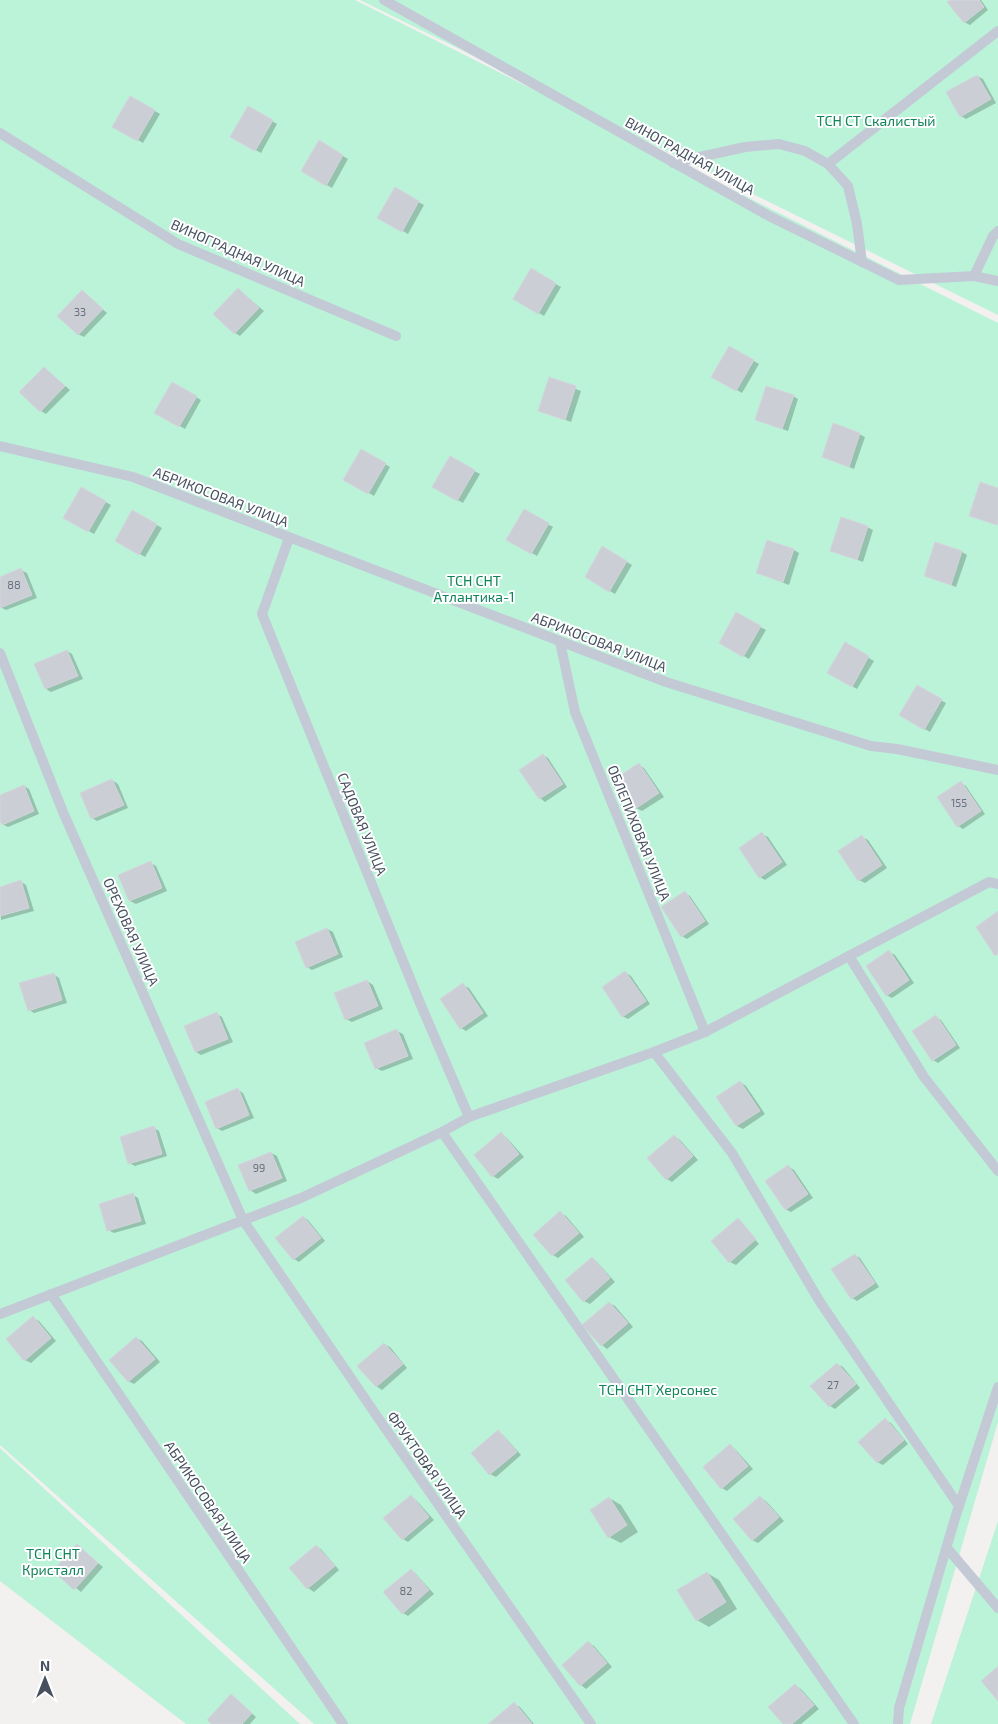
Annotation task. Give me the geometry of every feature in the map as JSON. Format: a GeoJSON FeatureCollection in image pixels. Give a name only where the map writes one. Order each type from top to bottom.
{"type":"FeatureCollection","features":[{"type":"Feature","properties":{"kind":"lane","name":"ВИНОГРАДНАЯ УЛИЦА"},"geometry":{"type":"LineString","coordinates":[[384,0],[769,216],[899,280],[974,276],[998,281]]}},
{"type":"Feature","properties":{"kind":"lane"},"geometry":{"type":"LineString","coordinates":[[828,164],[998,31]]}},
{"type":"Feature","properties":{"kind":"lane","name":"ВИНОГРАДНАЯ УЛИЦА"},"geometry":{"type":"LineString","coordinates":[[0,133],[178,244],[396,336]]}},
{"type":"Feature","properties":{"kind":"lane"},"geometry":{"type":"LineString","coordinates":[[673,163],[745,147],[779,144],[806,151],[828,164],[848,186],[857,224],[862,262]]}},
{"type":"Feature","properties":{"kind":"lane"},"geometry":{"type":"LineString","coordinates":[[974,276],[993,236],[998,231]]}},
{"type":"Feature","properties":{"kind":"lane","name":"АБРИКОСОВАЯ УЛИЦА"},"geometry":{"type":"LineString","coordinates":[[0,446],[133,477],[666,682],[871,746],[897,749],[998,770]]}},
{"type":"Feature","properties":{"kind":"lane","name":"САДОВАЯ УЛИЦА"},"geometry":{"type":"LineString","coordinates":[[289,538],[262,614],[420,1003],[469,1117]]}},
{"type":"Feature","properties":{"kind":"lane","name":"ОБЛЕПИХОВАЯ УЛИЦА"},"geometry":{"type":"LineString","coordinates":[[560,642],[575,712],[705,1032]]}},
{"type":"Feature","properties":{"kind":"lane","name":"ОРЕХОВАЯ УЛИЦА"},"geometry":{"type":"LineString","coordinates":[[0,654],[63,812],[243,1220]]}},
{"type":"Feature","properties":{"kind":"lane"},"geometry":{"type":"LineString","coordinates":[[0,1314],[301,1198],[442,1132],[469,1117],[654,1052],[705,1032],[989,882],[998,884]]}},
{"type":"Feature","properties":{"kind":"lane"},"geometry":{"type":"LineString","coordinates":[[848,956],[924,1077],[998,1171]]}},
{"type":"Feature","properties":{"kind":"lane"},"geometry":{"type":"LineString","coordinates":[[654,1052],[732,1153],[820,1302],[959,1506]]}},
{"type":"Feature","properties":{"kind":"lane"},"geometry":{"type":"LineString","coordinates":[[442,1132],[854,1724]]}},
{"type":"Feature","properties":{"kind":"lane","name":"ФРУКТОВАЯ УЛИЦА"},"geometry":{"type":"LineString","coordinates":[[243,1220],[591,1724]]}},
{"type":"Feature","properties":{"kind":"lane","name":"АБРИКОСОВАЯ УЛИЦА"},"geometry":{"type":"LineString","coordinates":[[52,1294],[343,1724]]}},
{"type":"Feature","properties":{"kind":"lane"},"geometry":{"type":"LineString","coordinates":[[898,1724],[899,1708],[959,1506],[998,1387]]}},
{"type":"Feature","properties":{"kind":"lane"},"geometry":{"type":"LineString","coordinates":[[947,1548],[998,1608]]}},
{"type":"Feature","properties":{"kind":"green space","name":"ТСН СНТ Атлантика-1"},"geometry":{"type":"Polygon","coordinates":[[[0,0],[355,0],[998,323],[998,1422],[910,1724],[314,1724],[0,1445],[0,0]]]}},
{"type":"Feature","properties":{"kind":"green space","name":"ТСН СТ Скалистый"},"geometry":{"type":"Polygon","coordinates":[[[360,0],[998,0],[998,315],[360,0]]]}},
{"type":"Feature","properties":{"kind":"green space","name":"ТСН СНТ Кристалл"},"geometry":{"type":"Polygon","coordinates":[[[0,1448],[300,1724],[186,1724],[0,1581],[0,1448]]]}},
{"type":"Feature","properties":{"kind":"green space"},"geometry":{"type":"Polygon","coordinates":[[[998,1521],[998,1724],[931,1724],[998,1521]]]}},
{"type":"Feature","properties":{"kind":"building"},"geometry":{"type":"Polygon","coordinates":[[[950,0],[979,0],[984,7],[964,23],[947,2],[950,0]]]}},
{"type":"Feature","properties":{"kind":"building"},"geometry":{"type":"Polygon","coordinates":[[[977,75],[991,99],[960,117],[946,92],[977,75]]]}},
{"type":"Feature","properties":{"kind":"building"},"geometry":{"type":"Polygon","coordinates":[[[130,96],[155,110],[137,141],[112,127],[130,96]]]}},
{"type":"Feature","properties":{"kind":"building"},"geometry":{"type":"Polygon","coordinates":[[[248,106],[273,120],[255,151],[230,137],[248,106]]]}},
{"type":"Feature","properties":{"kind":"building"},"geometry":{"type":"Polygon","coordinates":[[[319,140],[343,155],[326,186],[301,171],[319,140]]]}},
{"type":"Feature","properties":{"kind":"building"},"geometry":{"type":"Polygon","coordinates":[[[395,187],[419,201],[402,232],[377,218],[395,187]]]}},
{"type":"Feature","properties":{"kind":"building"},"geometry":{"type":"Polygon","coordinates":[[[531,268],[556,283],[538,314],[513,299],[531,268]]]}},
{"type":"Feature","properties":{"kind":"building"},"geometry":{"type":"Polygon","coordinates":[[[238,288],[259,308],[234,334],[213,314],[238,288]]]}},
{"type":"Feature","properties":{"kind":"building"},"geometry":{"type":"Polygon","coordinates":[[[82,290],[103,309],[78,335],[57,316],[82,290]]]}},
{"type":"Feature","properties":{"kind":"building"},"geometry":{"type":"Polygon","coordinates":[[[729,346],[754,360],[736,391],[711,377],[729,346]]]}},
{"type":"Feature","properties":{"kind":"building"},"geometry":{"type":"Polygon","coordinates":[[[44,367],[65,386],[40,412],[19,392],[44,367]]]}},
{"type":"Feature","properties":{"kind":"building"},"geometry":{"type":"Polygon","coordinates":[[[549,377],[576,386],[565,420],[538,411],[549,377]]]}},
{"type":"Feature","properties":{"kind":"building"},"geometry":{"type":"Polygon","coordinates":[[[172,382],[197,396],[179,427],[154,413],[172,382]]]}},
{"type":"Feature","properties":{"kind":"building"},"geometry":{"type":"Polygon","coordinates":[[[766,386],[794,395],[782,429],[755,420],[766,386]]]}},
{"type":"Feature","properties":{"kind":"building"},"geometry":{"type":"Polygon","coordinates":[[[833,423],[860,433],[849,467],[822,457],[833,423]]]}},
{"type":"Feature","properties":{"kind":"building"},"geometry":{"type":"Polygon","coordinates":[[[361,449],[386,463],[368,494],[343,480],[361,449]]]}},
{"type":"Feature","properties":{"kind":"building"},"geometry":{"type":"Polygon","coordinates":[[[450,456],[475,470],[457,501],[432,487],[450,456]]]}},
{"type":"Feature","properties":{"kind":"building"},"geometry":{"type":"Polygon","coordinates":[[[980,482],[998,488],[997,525],[969,516],[980,482]]]}},
{"type":"Feature","properties":{"kind":"building"},"geometry":{"type":"Polygon","coordinates":[[[81,487],[106,501],[88,532],[63,518],[81,487]]]}},
{"type":"Feature","properties":{"kind":"building"},"geometry":{"type":"Polygon","coordinates":[[[524,509],[549,523],[531,554],[506,540],[524,509]]]}},
{"type":"Feature","properties":{"kind":"building"},"geometry":{"type":"Polygon","coordinates":[[[132,510],[157,524],[139,555],[115,541],[132,510]]]}},
{"type":"Feature","properties":{"kind":"building"},"geometry":{"type":"Polygon","coordinates":[[[841,517],[868,526],[857,560],[830,551],[841,517]]]}},
{"type":"Feature","properties":{"kind":"building"},"geometry":{"type":"Polygon","coordinates":[[[767,540],[794,549],[783,582],[756,573],[767,540]]]}},
{"type":"Feature","properties":{"kind":"building"},"geometry":{"type":"Polygon","coordinates":[[[935,542],[962,551],[951,585],[924,576],[935,542]]]}},
{"type":"Feature","properties":{"kind":"building"},"geometry":{"type":"Polygon","coordinates":[[[602,546],[627,561],[609,592],[585,577],[602,546]]]}},
{"type":"Feature","properties":{"kind":"building"},"geometry":{"type":"Polygon","coordinates":[[[21,568],[32,595],[0,608],[0,577],[21,568]]]}},
{"type":"Feature","properties":{"kind":"building"},"geometry":{"type":"Polygon","coordinates":[[[736,612],[761,626],[743,657],[719,643],[736,612]]]}},
{"type":"Feature","properties":{"kind":"building"},"geometry":{"type":"Polygon","coordinates":[[[845,642],[869,656],[852,687],[827,673],[845,642]]]}},
{"type":"Feature","properties":{"kind":"building"},"geometry":{"type":"Polygon","coordinates":[[[67,650],[78,676],[45,689],[34,664],[67,650]]]}},
{"type":"Feature","properties":{"kind":"building"},"geometry":{"type":"Polygon","coordinates":[[[917,685],[942,699],[924,730],[899,715],[917,685]]]}},
{"type":"Feature","properties":{"kind":"building"},"geometry":{"type":"Polygon","coordinates":[[[543,754],[563,784],[539,799],[519,770],[543,754]]]}},
{"type":"Feature","properties":{"kind":"building"},"geometry":{"type":"Polygon","coordinates":[[[639,763],[659,793],[635,809],[615,779],[639,763]]]}},
{"type":"Feature","properties":{"kind":"building"},"geometry":{"type":"Polygon","coordinates":[[[112,779],[124,805],[91,819],[80,793],[112,779]]]}},
{"type":"Feature","properties":{"kind":"building"},"geometry":{"type":"Polygon","coordinates":[[[961,781],[981,811],[957,827],[937,797],[961,781]]]}},
{"type":"Feature","properties":{"kind":"building"},"geometry":{"type":"Polygon","coordinates":[[[24,785],[34,811],[2,825],[0,821],[0,795],[24,785]]]}},
{"type":"Feature","properties":{"kind":"building"},"geometry":{"type":"Polygon","coordinates":[[[762,832],[782,862],[759,878],[739,848],[762,832]]]}},
{"type":"Feature","properties":{"kind":"building"},"geometry":{"type":"Polygon","coordinates":[[[862,835],[882,865],[858,881],[838,851],[862,835]]]}},
{"type":"Feature","properties":{"kind":"building"},"geometry":{"type":"Polygon","coordinates":[[[151,861],[162,888],[129,901],[118,875],[151,861]]]}},
{"type":"Feature","properties":{"kind":"building"},"geometry":{"type":"Polygon","coordinates":[[[21,880],[29,908],[0,916],[0,887],[21,880]]]}},
{"type":"Feature","properties":{"kind":"building"},"geometry":{"type":"Polygon","coordinates":[[[685,891],[705,921],[681,937],[661,907],[685,891]]]}},
{"type":"Feature","properties":{"kind":"building"},"geometry":{"type":"Polygon","coordinates":[[[998,911],[998,954],[995,956],[976,927],[998,911]]]}},
{"type":"Feature","properties":{"kind":"building"},"geometry":{"type":"Polygon","coordinates":[[[327,928],[338,954],[306,968],[295,942],[327,928]]]}},
{"type":"Feature","properties":{"kind":"building"},"geometry":{"type":"Polygon","coordinates":[[[889,950],[909,980],[886,996],[866,966],[889,950]]]}},
{"type":"Feature","properties":{"kind":"building"},"geometry":{"type":"Polygon","coordinates":[[[625,971],[646,1001],[622,1017],[602,987],[625,971]]]}},
{"type":"Feature","properties":{"kind":"building"},"geometry":{"type":"Polygon","coordinates":[[[54,973],[62,1000],[28,1011],[19,983],[54,973]]]}},
{"type":"Feature","properties":{"kind":"building"},"geometry":{"type":"Polygon","coordinates":[[[367,980],[378,1006],[345,1020],[334,993],[367,980]]]}},
{"type":"Feature","properties":{"kind":"building"},"geometry":{"type":"Polygon","coordinates":[[[463,983],[483,1013],[460,1029],[440,999],[463,983]]]}},
{"type":"Feature","properties":{"kind":"building"},"geometry":{"type":"Polygon","coordinates":[[[217,1012],[228,1039],[195,1052],[184,1026],[217,1012]]]}},
{"type":"Feature","properties":{"kind":"building"},"geometry":{"type":"Polygon","coordinates":[[[936,1015],[956,1045],[932,1061],[912,1031],[936,1015]]]}},
{"type":"Feature","properties":{"kind":"building"},"geometry":{"type":"Polygon","coordinates":[[[397,1029],[408,1056],[375,1069],[364,1043],[397,1029]]]}},
{"type":"Feature","properties":{"kind":"building"},"geometry":{"type":"Polygon","coordinates":[[[740,1081],[760,1111],[736,1126],[716,1097],[740,1081]]]}},
{"type":"Feature","properties":{"kind":"building"},"geometry":{"type":"Polygon","coordinates":[[[238,1088],[249,1115],[216,1129],[205,1102],[238,1088]]]}},
{"type":"Feature","properties":{"kind":"building"},"geometry":{"type":"Polygon","coordinates":[[[154,1126],[162,1154],[128,1164],[120,1137],[154,1126]]]}},
{"type":"Feature","properties":{"kind":"building"},"geometry":{"type":"Polygon","coordinates":[[[501,1132],[519,1154],[492,1177],[474,1155],[501,1132]]]}},
{"type":"Feature","properties":{"kind":"building"},"geometry":{"type":"Polygon","coordinates":[[[674,1135],[693,1156],[666,1180],[647,1158],[674,1135]]]}},
{"type":"Feature","properties":{"kind":"building"},"geometry":{"type":"Polygon","coordinates":[[[271,1152],[282,1178],[249,1191],[238,1165],[271,1152]]]}},
{"type":"Feature","properties":{"kind":"building"},"geometry":{"type":"Polygon","coordinates":[[[788,1165],[808,1194],[785,1210],[765,1181],[788,1165]]]}},
{"type":"Feature","properties":{"kind":"building"},"geometry":{"type":"Polygon","coordinates":[[[133,1193],[141,1221],[107,1231],[99,1204],[133,1193]]]}},
{"type":"Feature","properties":{"kind":"building"},"geometry":{"type":"Polygon","coordinates":[[[560,1211],[579,1233],[552,1256],[533,1235],[560,1211]]]}},
{"type":"Feature","properties":{"kind":"building"},"geometry":{"type":"Polygon","coordinates":[[[303,1216],[321,1238],[293,1260],[275,1238],[303,1216]]]}},
{"type":"Feature","properties":{"kind":"building"},"geometry":{"type":"Polygon","coordinates":[[[738,1218],[756,1239],[729,1263],[711,1241],[738,1218]]]}},
{"type":"Feature","properties":{"kind":"building"},"geometry":{"type":"Polygon","coordinates":[[[855,1254],[875,1283],[851,1299],[831,1269],[855,1254]]]}},
{"type":"Feature","properties":{"kind":"building"},"geometry":{"type":"Polygon","coordinates":[[[592,1257],[610,1278],[583,1302],[565,1280],[592,1257]]]}},
{"type":"Feature","properties":{"kind":"building"},"geometry":{"type":"Polygon","coordinates":[[[609,1302],[628,1323],[601,1346],[582,1325],[609,1302]]]}},
{"type":"Feature","properties":{"kind":"building"},"geometry":{"type":"Polygon","coordinates":[[[33,1316],[51,1338],[24,1361],[6,1339],[33,1316]]]}},
{"type":"Feature","properties":{"kind":"building"},"geometry":{"type":"Polygon","coordinates":[[[136,1337],[155,1359],[128,1382],[109,1360],[136,1337]]]}},
{"type":"Feature","properties":{"kind":"building"},"geometry":{"type":"Polygon","coordinates":[[[384,1343],[403,1364],[376,1387],[357,1366],[384,1343]]]}},
{"type":"Feature","properties":{"kind":"building"},"geometry":{"type":"Polygon","coordinates":[[[837,1363],[856,1384],[829,1407],[810,1386],[837,1363]]]}},
{"type":"Feature","properties":{"kind":"building"},"geometry":{"type":"Polygon","coordinates":[[[885,1418],[904,1440],[877,1463],[858,1442],[885,1418]]]}},
{"type":"Feature","properties":{"kind":"building"},"geometry":{"type":"Polygon","coordinates":[[[498,1430],[517,1452],[489,1475],[471,1453],[498,1430]]]}},
{"type":"Feature","properties":{"kind":"building"},"geometry":{"type":"Polygon","coordinates":[[[730,1444],[748,1466],[721,1489],[703,1467],[730,1444]]]}},
{"type":"Feature","properties":{"kind":"building"},"geometry":{"type":"Polygon","coordinates":[[[411,1495],[429,1517],[402,1540],[383,1518],[411,1495]]]}},
{"type":"Feature","properties":{"kind":"building"},"geometry":{"type":"Polygon","coordinates":[[[760,1496],[779,1517],[752,1541],[733,1519],[760,1496]]]}},
{"type":"Feature","properties":{"kind":"building"},"geometry":{"type":"Polygon","coordinates":[[[609,1497],[627,1525],[608,1538],[590,1510],[609,1497]]]}},
{"type":"Feature","properties":{"kind":"building"},"geometry":{"type":"Polygon","coordinates":[[[77,1544],[98,1563],[74,1590],[53,1571],[77,1544]]]}},
{"type":"Feature","properties":{"kind":"building"},"geometry":{"type":"Polygon","coordinates":[[[316,1545],[335,1566],[307,1589],[289,1568],[316,1545]]]}},
{"type":"Feature","properties":{"kind":"building"},"geometry":{"type":"Polygon","coordinates":[[[411,1569],[429,1590],[402,1614],[383,1592],[411,1569]]]}},
{"type":"Feature","properties":{"kind":"building"},"geometry":{"type":"Polygon","coordinates":[[[707,1572],[726,1602],[696,1621],[677,1590],[707,1572]]]}},
{"type":"Feature","properties":{"kind":"building"},"geometry":{"type":"Polygon","coordinates":[[[588,1641],[607,1663],[580,1686],[562,1665],[588,1641]]]}},
{"type":"Feature","properties":{"kind":"building"},"geometry":{"type":"Polygon","coordinates":[[[998,1666],[998,1701],[981,1681],[998,1666]]]}},
{"type":"Feature","properties":{"kind":"building"},"geometry":{"type":"Polygon","coordinates":[[[795,1684],[814,1705],[792,1724],[783,1724],[768,1707],[795,1684]]]}},
{"type":"Feature","properties":{"kind":"building"},"geometry":{"type":"Polygon","coordinates":[[[231,1694],[252,1713],[242,1724],[211,1724],[207,1720],[231,1694]]]}},
{"type":"Feature","properties":{"kind":"building"},"geometry":{"type":"Polygon","coordinates":[[[514,1702],[532,1724],[488,1724],[506,1709],[514,1702]]]}},
{"type":"Feature","properties":{"kind":"park label","name":"ТСН СНТ Херсонес"},"geometry":{"type":"Point","coordinates":[658,1390]}}]}
